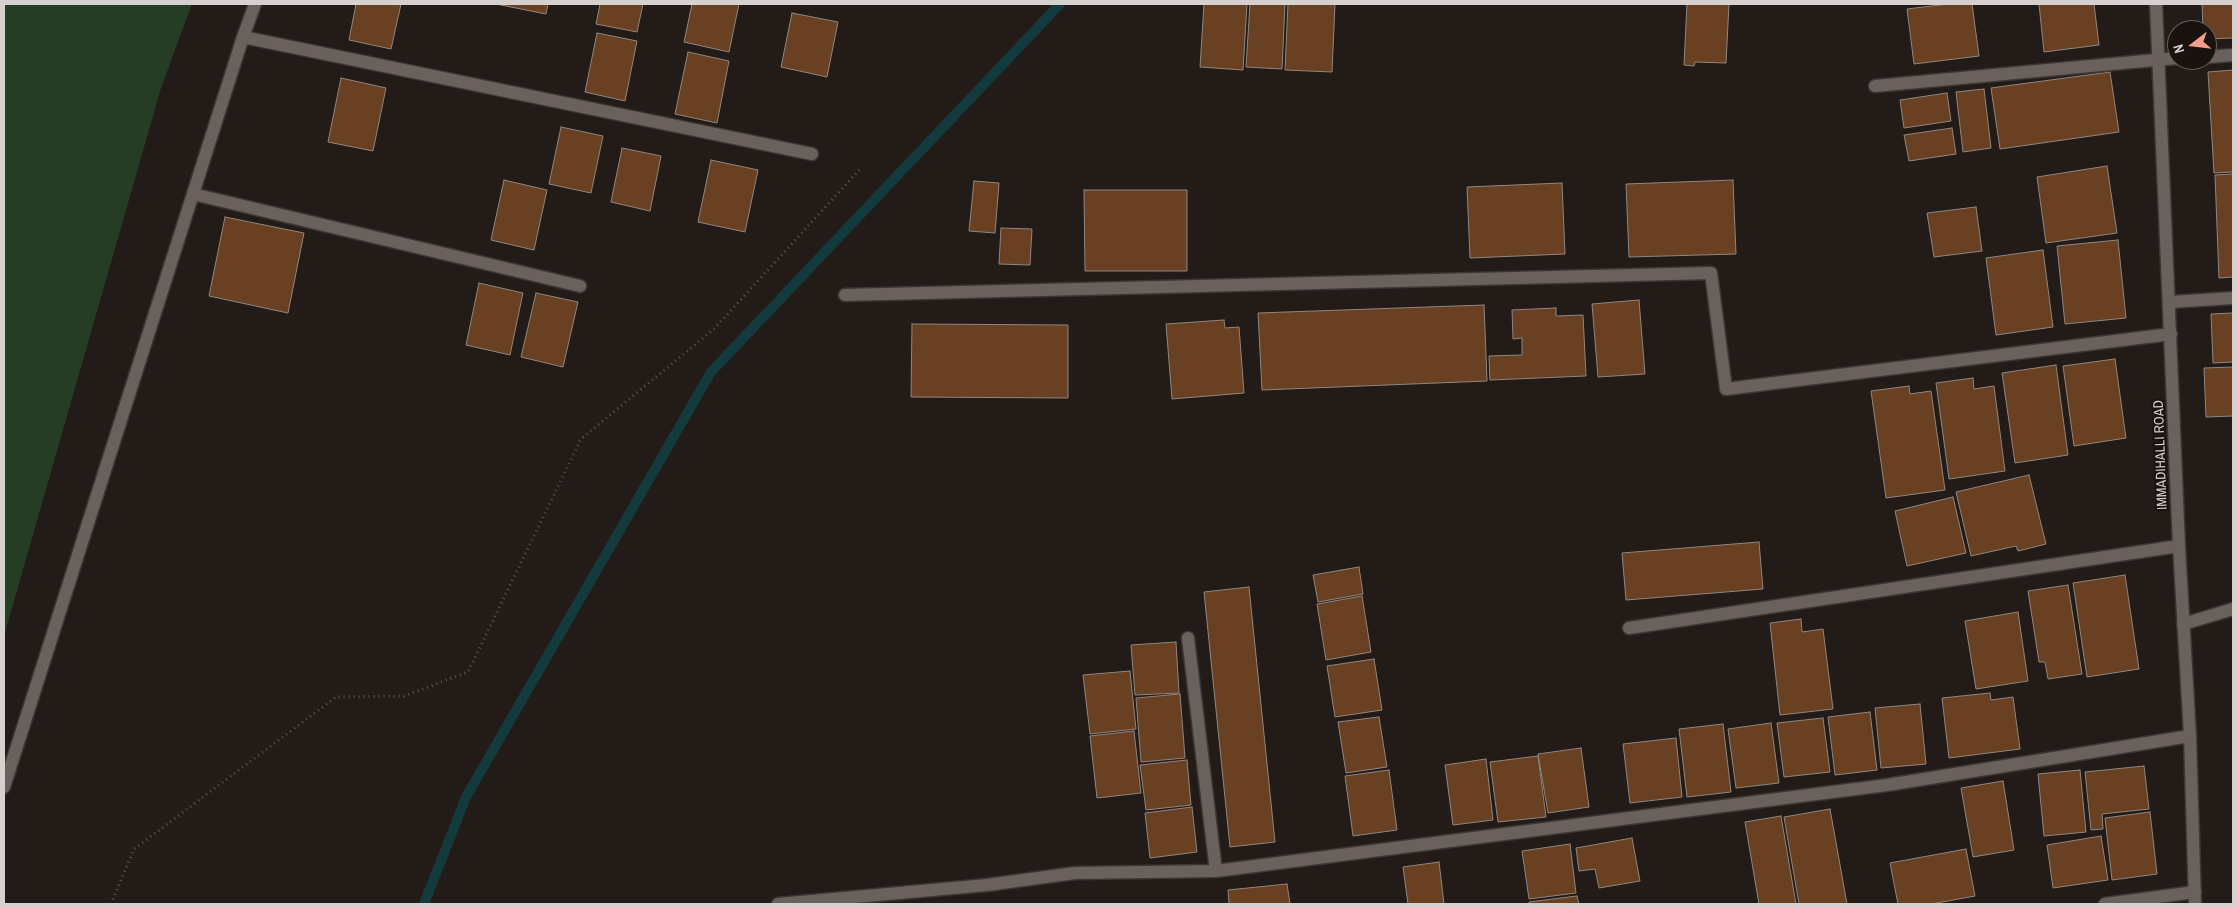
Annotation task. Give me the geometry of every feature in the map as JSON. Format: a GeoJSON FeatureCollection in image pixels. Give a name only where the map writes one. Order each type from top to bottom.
{"type":"FeatureCollection","features":[{"type":"Feature","properties":{"kind":"street"},"geometry":{"type":"LineString","coordinates":[[4,787],[243,38],[256,4]]}},
{"type":"Feature","properties":{"kind":"street","name":"IMMADIHALLI ROAD"},"geometry":{"type":"LineString","coordinates":[[2156,4],[2179,546],[2190,736],[2195,898]]}},
{"type":"Feature","properties":{"kind":"street"},"geometry":{"type":"LineString","coordinates":[[243,38],[812,154]]}},
{"type":"Feature","properties":{"kind":"street"},"geometry":{"type":"LineString","coordinates":[[2217,57],[2233,56]]}},
{"type":"Feature","properties":{"kind":"street"},"geometry":{"type":"LineString","coordinates":[[1875,86],[2167,59]]}},
{"type":"Feature","properties":{"kind":"street"},"geometry":{"type":"LineString","coordinates":[[193,194],[580,286]]}},
{"type":"Feature","properties":{"kind":"street"},"geometry":{"type":"LineString","coordinates":[[845,295],[1711,273],[1726,389],[2171,334]]}},
{"type":"Feature","properties":{"kind":"street"},"geometry":{"type":"LineString","coordinates":[[2170,302],[2233,298]]}},
{"type":"Feature","properties":{"kind":"street"},"geometry":{"type":"LineString","coordinates":[[1629,628],[2179,546]]}},
{"type":"Feature","properties":{"kind":"street"},"geometry":{"type":"LineString","coordinates":[[2183,624],[2233,609]]}},
{"type":"Feature","properties":{"kind":"street"},"geometry":{"type":"LineString","coordinates":[[1188,638],[1216,871]]}},
{"type":"Feature","properties":{"kind":"street"},"geometry":{"type":"LineString","coordinates":[[778,904],[987,885],[1075,873],[1216,871],[1887,785],[2190,736]]}},
{"type":"Feature","properties":{"kind":"street"},"geometry":{"type":"LineString","coordinates":[[2106,904],[2195,898]]}},
{"type":"Feature","properties":{"kind":"path"},"geometry":{"type":"LineString","coordinates":[[110,904],[134,849],[336,697],[404,696],[468,672],[581,439],[714,329],[862,168]]}},
{"type":"Feature","properties":{"kind":"green space"},"geometry":{"type":"Polygon","coordinates":[[[4,4],[192,4],[161,88],[4,636],[4,4]]]}},
{"type":"Feature","properties":{"kind":"building"},"geometry":{"type":"Polygon","coordinates":[[[356,4],[401,4],[391,49],[349,40],[356,4]]]}},
{"type":"Feature","properties":{"kind":"building"},"geometry":{"type":"Polygon","coordinates":[[[496,4],[548,4],[546,14],[496,4]]]}},
{"type":"Feature","properties":{"kind":"building"},"geometry":{"type":"Polygon","coordinates":[[[600,4],[643,4],[637,32],[596,24],[600,4]]]}},
{"type":"Feature","properties":{"kind":"building"},"geometry":{"type":"Polygon","coordinates":[[[692,4],[739,4],[729,52],[684,42],[692,4]]]}},
{"type":"Feature","properties":{"kind":"building"},"geometry":{"type":"Polygon","coordinates":[[[1204,4],[1247,4],[1243,70],[1200,67],[1204,4]]]}},
{"type":"Feature","properties":{"kind":"building"},"geometry":{"type":"Polygon","coordinates":[[[1250,4],[1285,4],[1282,69],[1246,67],[1250,4]]]}},
{"type":"Feature","properties":{"kind":"building"},"geometry":{"type":"Polygon","coordinates":[[[1288,4],[1335,4],[1332,72],[1285,70],[1288,4]]]}},
{"type":"Feature","properties":{"kind":"building"},"geometry":{"type":"Polygon","coordinates":[[[1687,4],[1729,4],[1726,63],[1695,62],[1694,66],[1684,65],[1687,4]]]}},
{"type":"Feature","properties":{"kind":"building"},"geometry":{"type":"Polygon","coordinates":[[[1948,4],[1972,4],[1979,56],[1914,64],[1907,9],[1948,4]]]}},
{"type":"Feature","properties":{"kind":"building"},"geometry":{"type":"Polygon","coordinates":[[[2039,4],[2094,4],[2099,45],[2044,52],[2039,4]]]}},
{"type":"Feature","properties":{"kind":"building"},"geometry":{"type":"Polygon","coordinates":[[[2202,4],[2233,4],[2233,38],[2217,39],[2217,20],[2203,20],[2202,4]]]}},
{"type":"Feature","properties":{"kind":"building"},"geometry":{"type":"Polygon","coordinates":[[[792,13],[838,22],[827,77],[781,67],[792,13]]]}},
{"type":"Feature","properties":{"kind":"building"},"geometry":{"type":"Polygon","coordinates":[[[597,33],[637,41],[625,101],[585,92],[597,33]]]}},
{"type":"Feature","properties":{"kind":"building"},"geometry":{"type":"Polygon","coordinates":[[[688,52],[729,61],[717,123],[675,114],[688,52]]]}},
{"type":"Feature","properties":{"kind":"building"},"geometry":{"type":"Polygon","coordinates":[[[2233,70],[2233,172],[2214,173],[2208,72],[2233,70]]]}},
{"type":"Feature","properties":{"kind":"building"},"geometry":{"type":"Polygon","coordinates":[[[2110,72],[2119,132],[2000,149],[1991,88],[2110,72]]]}},
{"type":"Feature","properties":{"kind":"building"},"geometry":{"type":"Polygon","coordinates":[[[341,78],[386,88],[373,151],[328,142],[341,78]]]}},
{"type":"Feature","properties":{"kind":"building"},"geometry":{"type":"Polygon","coordinates":[[[1984,89],[1991,148],[1963,152],[1956,92],[1984,89]]]}},
{"type":"Feature","properties":{"kind":"building"},"geometry":{"type":"Polygon","coordinates":[[[1947,93],[1951,121],[1904,128],[1900,100],[1947,93]]]}},
{"type":"Feature","properties":{"kind":"building"},"geometry":{"type":"Polygon","coordinates":[[[561,127],[603,136],[591,193],[549,184],[561,127]]]}},
{"type":"Feature","properties":{"kind":"building"},"geometry":{"type":"Polygon","coordinates":[[[1952,128],[1956,154],[1909,161],[1904,135],[1952,128]]]}},
{"type":"Feature","properties":{"kind":"building"},"geometry":{"type":"Polygon","coordinates":[[[622,148],[661,156],[650,211],[611,202],[622,148]]]}},
{"type":"Feature","properties":{"kind":"building"},"geometry":{"type":"Polygon","coordinates":[[[711,160],[758,170],[745,232],[698,222],[711,160]]]}},
{"type":"Feature","properties":{"kind":"building"},"geometry":{"type":"Polygon","coordinates":[[[2107,166],[2117,233],[2046,243],[2037,177],[2107,166]]]}},
{"type":"Feature","properties":{"kind":"building"},"geometry":{"type":"Polygon","coordinates":[[[2233,174],[2233,277],[2219,278],[2215,175],[2233,174]]]}},
{"type":"Feature","properties":{"kind":"building"},"geometry":{"type":"Polygon","coordinates":[[[504,180],[547,190],[534,250],[491,240],[504,180]]]}},
{"type":"Feature","properties":{"kind":"building"},"geometry":{"type":"Polygon","coordinates":[[[1733,180],[1736,254],[1629,257],[1626,184],[1733,180]]]}},
{"type":"Feature","properties":{"kind":"building"},"geometry":{"type":"Polygon","coordinates":[[[974,181],[999,183],[995,233],[969,231],[974,181]]]}},
{"type":"Feature","properties":{"kind":"building"},"geometry":{"type":"Polygon","coordinates":[[[1562,183],[1565,254],[1470,258],[1467,187],[1562,183]]]}},
{"type":"Feature","properties":{"kind":"building"},"geometry":{"type":"Polygon","coordinates":[[[1084,190],[1187,190],[1187,271],[1085,271],[1084,190]]]}},
{"type":"Feature","properties":{"kind":"building"},"geometry":{"type":"Polygon","coordinates":[[[1976,207],[1982,251],[1934,257],[1927,213],[1976,207]]]}},
{"type":"Feature","properties":{"kind":"building"},"geometry":{"type":"Polygon","coordinates":[[[225,217],[304,233],[288,313],[209,296],[225,217]]]}},
{"type":"Feature","properties":{"kind":"building"},"geometry":{"type":"Polygon","coordinates":[[[1001,228],[1032,229],[1030,265],[999,264],[1001,228]]]}},
{"type":"Feature","properties":{"kind":"building"},"geometry":{"type":"Polygon","coordinates":[[[2118,240],[2126,318],[2065,324],[2057,246],[2118,240]]]}},
{"type":"Feature","properties":{"kind":"building"},"geometry":{"type":"Polygon","coordinates":[[[2043,250],[2053,327],[1996,335],[1986,258],[2043,250]]]}},
{"type":"Feature","properties":{"kind":"building"},"geometry":{"type":"Polygon","coordinates":[[[479,283],[523,293],[510,355],[466,345],[479,283]]]}},
{"type":"Feature","properties":{"kind":"building"},"geometry":{"type":"Polygon","coordinates":[[[536,293],[578,302],[563,367],[521,357],[536,293]]]}},
{"type":"Feature","properties":{"kind":"building"},"geometry":{"type":"Polygon","coordinates":[[[1639,300],[1645,374],[1598,377],[1592,304],[1639,300]]]}},
{"type":"Feature","properties":{"kind":"building"},"geometry":{"type":"Polygon","coordinates":[[[1484,305],[1487,381],[1262,390],[1258,313],[1484,305]]]}},
{"type":"Feature","properties":{"kind":"building"},"geometry":{"type":"Polygon","coordinates":[[[1556,308],[1556,316],[1583,315],[1586,376],[1490,380],[1489,356],[1522,355],[1522,338],[1513,339],[1512,310],[1556,308]]]}},
{"type":"Feature","properties":{"kind":"building"},"geometry":{"type":"Polygon","coordinates":[[[2233,313],[2233,362],[2213,363],[2211,314],[2233,313]]]}},
{"type":"Feature","properties":{"kind":"building"},"geometry":{"type":"Polygon","coordinates":[[[1224,320],[1225,328],[1239,327],[1244,393],[1172,399],[1166,324],[1224,320]]]}},
{"type":"Feature","properties":{"kind":"building"},"geometry":{"type":"Polygon","coordinates":[[[912,324],[1068,325],[1068,398],[911,397],[912,324]]]}},
{"type":"Feature","properties":{"kind":"building"},"geometry":{"type":"Polygon","coordinates":[[[2115,359],[2126,438],[2074,446],[2063,366],[2115,359]]]}},
{"type":"Feature","properties":{"kind":"building"},"geometry":{"type":"Polygon","coordinates":[[[2056,365],[2068,455],[2015,463],[2002,373],[2056,365]]]}},
{"type":"Feature","properties":{"kind":"building"},"geometry":{"type":"Polygon","coordinates":[[[2233,367],[2233,416],[2206,417],[2204,368],[2233,367]]]}},
{"type":"Feature","properties":{"kind":"building"},"geometry":{"type":"Polygon","coordinates":[[[1973,378],[1974,389],[1994,386],[2005,471],[1949,479],[1936,383],[1973,378]]]}},
{"type":"Feature","properties":{"kind":"building"},"geometry":{"type":"Polygon","coordinates":[[[1909,386],[1910,394],[1931,391],[1945,490],[1886,498],[1871,391],[1909,386]]]}},
{"type":"Feature","properties":{"kind":"building"},"geometry":{"type":"Polygon","coordinates":[[[2029,475],[2046,544],[2018,551],[2016,546],[1971,556],[1956,492],[2029,475]]]}},
{"type":"Feature","properties":{"kind":"building"},"geometry":{"type":"Polygon","coordinates":[[[1953,497],[1966,553],[1907,566],[1895,511],[1953,497]]]}},
{"type":"Feature","properties":{"kind":"building"},"geometry":{"type":"Polygon","coordinates":[[[1759,542],[1763,589],[1626,600],[1622,553],[1759,542]]]}},
{"type":"Feature","properties":{"kind":"building"},"geometry":{"type":"Polygon","coordinates":[[[1359,567],[1363,594],[1318,602],[1313,575],[1359,567]]]}},
{"type":"Feature","properties":{"kind":"building"},"geometry":{"type":"Polygon","coordinates":[[[2125,575],[2139,669],[2087,677],[2073,583],[2125,575]]]}},
{"type":"Feature","properties":{"kind":"building"},"geometry":{"type":"Polygon","coordinates":[[[2068,585],[2082,674],[2048,679],[2045,662],[2039,662],[2028,591],[2068,585]]]}},
{"type":"Feature","properties":{"kind":"building"},"geometry":{"type":"Polygon","coordinates":[[[1249,587],[1275,842],[1230,847],[1204,592],[1249,587]]]}},
{"type":"Feature","properties":{"kind":"building"},"geometry":{"type":"Polygon","coordinates":[[[1362,596],[1371,652],[1326,660],[1317,604],[1362,596]]]}},
{"type":"Feature","properties":{"kind":"building"},"geometry":{"type":"Polygon","coordinates":[[[2018,612],[2028,681],[1976,689],[1965,621],[2018,612]]]}},
{"type":"Feature","properties":{"kind":"building"},"geometry":{"type":"Polygon","coordinates":[[[1801,619],[1802,632],[1823,629],[1833,709],[1780,715],[1770,623],[1801,619]]]}},
{"type":"Feature","properties":{"kind":"building"},"geometry":{"type":"Polygon","coordinates":[[[1176,642],[1179,693],[1135,695],[1131,645],[1176,642]]]}},
{"type":"Feature","properties":{"kind":"building"},"geometry":{"type":"Polygon","coordinates":[[[1374,659],[1382,710],[1335,717],[1327,666],[1374,659]]]}},
{"type":"Feature","properties":{"kind":"building"},"geometry":{"type":"Polygon","coordinates":[[[1130,671],[1136,729],[1090,734],[1083,675],[1130,671]]]}},
{"type":"Feature","properties":{"kind":"building"},"geometry":{"type":"Polygon","coordinates":[[[1990,693],[1991,700],[2013,697],[2020,749],[1949,758],[1942,698],[1990,693]]]}},
{"type":"Feature","properties":{"kind":"building"},"geometry":{"type":"Polygon","coordinates":[[[1180,694],[1185,758],[1141,762],[1136,698],[1180,694]]]}},
{"type":"Feature","properties":{"kind":"building"},"geometry":{"type":"Polygon","coordinates":[[[1920,704],[1926,764],[1881,768],[1875,708],[1920,704]]]}},
{"type":"Feature","properties":{"kind":"building"},"geometry":{"type":"Polygon","coordinates":[[[1870,712],[1877,770],[1835,775],[1828,717],[1870,712]]]}},
{"type":"Feature","properties":{"kind":"building"},"geometry":{"type":"Polygon","coordinates":[[[1379,717],[1387,767],[1346,773],[1338,722],[1379,717]]]}},
{"type":"Feature","properties":{"kind":"building"},"geometry":{"type":"Polygon","coordinates":[[[1823,718],[1830,772],[1784,777],[1777,723],[1823,718]]]}},
{"type":"Feature","properties":{"kind":"building"},"geometry":{"type":"Polygon","coordinates":[[[1771,723],[1779,783],[1736,788],[1728,729],[1771,723]]]}},
{"type":"Feature","properties":{"kind":"building"},"geometry":{"type":"Polygon","coordinates":[[[1723,724],[1731,792],[1687,797],[1679,729],[1723,724]]]}},
{"type":"Feature","properties":{"kind":"building"},"geometry":{"type":"Polygon","coordinates":[[[1134,731],[1141,793],[1097,798],[1090,736],[1134,731]]]}},
{"type":"Feature","properties":{"kind":"building"},"geometry":{"type":"Polygon","coordinates":[[[1676,738],[1682,797],[1630,803],[1623,744],[1676,738]]]}},
{"type":"Feature","properties":{"kind":"building"},"geometry":{"type":"Polygon","coordinates":[[[1581,748],[1589,807],[1548,813],[1538,754],[1581,748]]]}},
{"type":"Feature","properties":{"kind":"building"},"geometry":{"type":"Polygon","coordinates":[[[1538,756],[1546,817],[1498,822],[1490,762],[1538,756]]]}},
{"type":"Feature","properties":{"kind":"building"},"geometry":{"type":"Polygon","coordinates":[[[1486,759],[1493,820],[1453,825],[1445,765],[1486,759]]]}},
{"type":"Feature","properties":{"kind":"building"},"geometry":{"type":"Polygon","coordinates":[[[1187,760],[1191,805],[1146,810],[1140,765],[1187,760]]]}},
{"type":"Feature","properties":{"kind":"building"},"geometry":{"type":"Polygon","coordinates":[[[2144,766],[2149,809],[2102,814],[2103,829],[2091,830],[2085,772],[2144,766]]]}},
{"type":"Feature","properties":{"kind":"building"},"geometry":{"type":"Polygon","coordinates":[[[1389,770],[1397,830],[1353,836],[1345,776],[1389,770]]]}},
{"type":"Feature","properties":{"kind":"building"},"geometry":{"type":"Polygon","coordinates":[[[2080,770],[2086,832],[2044,836],[2038,774],[2080,770]]]}},
{"type":"Feature","properties":{"kind":"building"},"geometry":{"type":"Polygon","coordinates":[[[2003,781],[2014,850],[1973,857],[1961,788],[2003,781]]]}},
{"type":"Feature","properties":{"kind":"building"},"geometry":{"type":"Polygon","coordinates":[[[1192,807],[1197,852],[1150,858],[1145,813],[1192,807]]]}},
{"type":"Feature","properties":{"kind":"building"},"geometry":{"type":"Polygon","coordinates":[[[1830,809],[1847,904],[1799,904],[1784,817],[1830,809]]]}},
{"type":"Feature","properties":{"kind":"building"},"geometry":{"type":"Polygon","coordinates":[[[2150,812],[2157,874],[2112,880],[2105,818],[2150,812]]]}},
{"type":"Feature","properties":{"kind":"building"},"geometry":{"type":"Polygon","coordinates":[[[1781,816],[1796,904],[1759,904],[1745,822],[1781,816]]]}},
{"type":"Feature","properties":{"kind":"building"},"geometry":{"type":"Polygon","coordinates":[[[2101,836],[2108,880],[2053,888],[2047,845],[2101,836]]]}},
{"type":"Feature","properties":{"kind":"building"},"geometry":{"type":"Polygon","coordinates":[[[1632,838],[1640,881],[1599,888],[1595,869],[1579,871],[1576,848],[1632,838]]]}},
{"type":"Feature","properties":{"kind":"building"},"geometry":{"type":"Polygon","coordinates":[[[1570,844],[1576,893],[1529,899],[1522,851],[1570,844]]]}},
{"type":"Feature","properties":{"kind":"building"},"geometry":{"type":"Polygon","coordinates":[[[1966,849],[1975,896],[1931,904],[1898,904],[1890,863],[1966,849]]]}},
{"type":"Feature","properties":{"kind":"building"},"geometry":{"type":"Polygon","coordinates":[[[1439,862],[1444,904],[1408,904],[1403,867],[1439,862]]]}},
{"type":"Feature","properties":{"kind":"building"},"geometry":{"type":"Polygon","coordinates":[[[1287,884],[1290,904],[1229,904],[1228,890],[1287,884]]]}},
{"type":"Feature","properties":{"kind":"building"},"geometry":{"type":"Polygon","coordinates":[[[1577,896],[1579,904],[1529,904],[1529,902],[1577,896]]]}},
{"type":"Feature","properties":{"kind":"waterway"},"geometry":{"type":"LineString","coordinates":[[424,904],[466,797],[711,372],[1060,4]]}}]}
